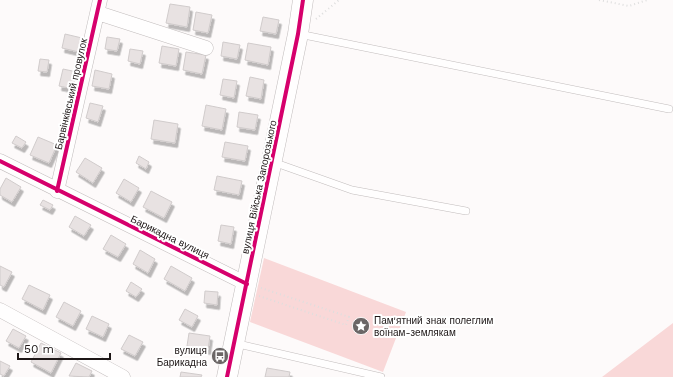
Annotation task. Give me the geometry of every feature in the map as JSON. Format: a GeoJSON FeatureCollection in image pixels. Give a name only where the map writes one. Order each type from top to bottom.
{"type":"FeatureCollection","features":[{"type":"Feature","properties":{"kind":"street","name":"вулиця Війська Запорозького"},"geometry":{"type":"LineString","coordinates":[[227,377],[298,34],[303,0]]}},
{"type":"Feature","properties":{"kind":"street"},"geometry":{"type":"LineString","coordinates":[[99,6],[206,48]]}},
{"type":"Feature","properties":{"kind":"street","name":"Барвінківський провулок"},"geometry":{"type":"LineString","coordinates":[[57,191],[99,6]]}},
{"type":"Feature","properties":{"kind":"street","name":"Барикадна вулиця"},"geometry":{"type":"LineString","coordinates":[[0,161],[246,288]]}},
{"type":"Feature","properties":{"kind":"street"},"geometry":{"type":"LineString","coordinates":[[0,310],[123,377]]}},
{"type":"Feature","properties":{"kind":"lane"},"geometry":{"type":"LineString","coordinates":[[298,34],[669,108]]}},
{"type":"Feature","properties":{"kind":"lane"},"geometry":{"type":"LineString","coordinates":[[272,162],[352,190],[466,211]]}},
{"type":"Feature","properties":{"kind":"lane"},"geometry":{"type":"LineString","coordinates":[[234,343],[380,377]]}},
{"type":"Feature","properties":{"kind":"path"},"geometry":{"type":"LineString","coordinates":[[298,34],[339,0]]}},
{"type":"Feature","properties":{"kind":"path"},"geometry":{"type":"LineString","coordinates":[[599,0],[629,6],[647,0]]}},
{"type":"Feature","properties":{"kind":"path"},"geometry":{"type":"LineString","coordinates":[[246,288],[349,317],[346,325],[246,288]]}},
{"type":"Feature","properties":{"kind":"shaded area"},"geometry":{"type":"Polygon","coordinates":[[[264,258],[406,312],[383,372],[250,322],[264,258]]]}},
{"type":"Feature","properties":{"kind":"shaded area"},"geometry":{"type":"Polygon","coordinates":[[[673,323],[673,377],[602,377],[673,323]]]}},
{"type":"Feature","properties":{"kind":"building"},"geometry":{"type":"Polygon","coordinates":[[[170,4],[190,7],[187,27],[166,23],[170,4]]]}},
{"type":"Feature","properties":{"kind":"building"},"geometry":{"type":"Polygon","coordinates":[[[196,12],[212,15],[208,33],[193,30],[196,12]]]}},
{"type":"Feature","properties":{"kind":"building"},"geometry":{"type":"Polygon","coordinates":[[[263,17],[279,20],[276,34],[260,31],[263,17]]]}},
{"type":"Feature","properties":{"kind":"building"},"geometry":{"type":"Polygon","coordinates":[[[65,34],[82,38],[79,52],[62,48],[65,34]]]}},
{"type":"Feature","properties":{"kind":"building"},"geometry":{"type":"Polygon","coordinates":[[[107,37],[120,39],[117,51],[105,49],[107,37]]]}},
{"type":"Feature","properties":{"kind":"building"},"geometry":{"type":"Polygon","coordinates":[[[223,42],[240,45],[237,59],[221,56],[223,42]]]}},
{"type":"Feature","properties":{"kind":"building"},"geometry":{"type":"Polygon","coordinates":[[[248,43],[271,47],[268,65],[245,60],[248,43]]]}},
{"type":"Feature","properties":{"kind":"building"},"geometry":{"type":"Polygon","coordinates":[[[162,46],[179,49],[176,66],[159,63],[162,46]]]}},
{"type":"Feature","properties":{"kind":"building"},"geometry":{"type":"Polygon","coordinates":[[[130,49],[143,51],[140,64],[128,61],[130,49]]]}},
{"type":"Feature","properties":{"kind":"building"},"geometry":{"type":"Polygon","coordinates":[[[186,52],[206,55],[202,74],[183,70],[186,52]]]}},
{"type":"Feature","properties":{"kind":"building"},"geometry":{"type":"Polygon","coordinates":[[[40,59],[49,60],[47,72],[38,71],[40,59]]]}},
{"type":"Feature","properties":{"kind":"building"},"geometry":{"type":"Polygon","coordinates":[[[63,69],[77,72],[74,89],[59,86],[63,69]]]}},
{"type":"Feature","properties":{"kind":"building"},"geometry":{"type":"Polygon","coordinates":[[[95,70],[112,74],[109,89],[92,86],[95,70]]]}},
{"type":"Feature","properties":{"kind":"building"},"geometry":{"type":"Polygon","coordinates":[[[250,77],[264,80],[261,99],[246,96],[250,77]]]}},
{"type":"Feature","properties":{"kind":"building"},"geometry":{"type":"Polygon","coordinates":[[[223,79],[237,81],[234,98],[220,95],[223,79]]]}},
{"type":"Feature","properties":{"kind":"building"},"geometry":{"type":"Polygon","coordinates":[[[90,103],[103,106],[98,122],[86,118],[90,103]]]}},
{"type":"Feature","properties":{"kind":"building"},"geometry":{"type":"Polygon","coordinates":[[[206,105],[226,109],[222,130],[202,126],[206,105]]]}},
{"type":"Feature","properties":{"kind":"building"},"geometry":{"type":"Polygon","coordinates":[[[239,112],[258,115],[255,130],[237,127],[239,112]]]}},
{"type":"Feature","properties":{"kind":"building"},"geometry":{"type":"Polygon","coordinates":[[[154,120],[178,124],[175,143],[151,139],[154,120]]]}},
{"type":"Feature","properties":{"kind":"building"},"geometry":{"type":"Polygon","coordinates":[[[16,136],[26,142],[22,148],[12,143],[16,136]]]}},
{"type":"Feature","properties":{"kind":"building"},"geometry":{"type":"Polygon","coordinates":[[[38,137],[57,145],[49,163],[30,155],[38,137]]]}},
{"type":"Feature","properties":{"kind":"building"},"geometry":{"type":"Polygon","coordinates":[[[225,142],[248,146],[245,161],[222,157],[225,142]]]}},
{"type":"Feature","properties":{"kind":"building"},"geometry":{"type":"Polygon","coordinates":[[[139,156],[149,162],[146,169],[136,163],[139,156]]]}},
{"type":"Feature","properties":{"kind":"building"},"geometry":{"type":"Polygon","coordinates":[[[85,158],[102,168],[93,183],[76,172],[85,158]]]}},
{"type":"Feature","properties":{"kind":"building"},"geometry":{"type":"Polygon","coordinates":[[[217,176],[242,181],[239,195],[214,190],[217,176]]]}},
{"type":"Feature","properties":{"kind":"building"},"geometry":{"type":"Polygon","coordinates":[[[6,178],[21,187],[12,202],[0,195],[0,189],[6,178]]]}},
{"type":"Feature","properties":{"kind":"building"},"geometry":{"type":"Polygon","coordinates":[[[124,179],[139,188],[131,202],[116,193],[124,179]]]}},
{"type":"Feature","properties":{"kind":"building"},"geometry":{"type":"Polygon","coordinates":[[[151,191],[172,202],[164,218],[143,207],[151,191]]]}},
{"type":"Feature","properties":{"kind":"building"},"geometry":{"type":"Polygon","coordinates":[[[43,200],[53,205],[50,210],[40,205],[43,200]]]}},
{"type":"Feature","properties":{"kind":"building"},"geometry":{"type":"Polygon","coordinates":[[[75,216],[91,225],[84,236],[69,227],[75,216]]]}},
{"type":"Feature","properties":{"kind":"building"},"geometry":{"type":"Polygon","coordinates":[[[221,225],[234,227],[231,244],[218,241],[221,225]]]}},
{"type":"Feature","properties":{"kind":"building"},"geometry":{"type":"Polygon","coordinates":[[[111,235],[126,244],[118,257],[103,249],[111,235]]]}},
{"type":"Feature","properties":{"kind":"building"},"geometry":{"type":"Polygon","coordinates":[[[140,250],[155,259],[148,273],[133,264],[140,250]]]}},
{"type":"Feature","properties":{"kind":"building"},"geometry":{"type":"Polygon","coordinates":[[[0,266],[12,272],[4,287],[0,285],[0,266]]]}},
{"type":"Feature","properties":{"kind":"building"},"geometry":{"type":"Polygon","coordinates":[[[171,266],[192,278],[185,291],[164,279],[171,266]]]}},
{"type":"Feature","properties":{"kind":"building"},"geometry":{"type":"Polygon","coordinates":[[[131,282],[142,289],[136,297],[126,291],[131,282]]]}},
{"type":"Feature","properties":{"kind":"building"},"geometry":{"type":"Polygon","coordinates":[[[29,285],[50,295],[43,310],[22,299],[29,285]]]}},
{"type":"Feature","properties":{"kind":"building"},"geometry":{"type":"Polygon","coordinates":[[[205,291],[218,292],[217,305],[204,303],[205,291]]]}},
{"type":"Feature","properties":{"kind":"building"},"geometry":{"type":"Polygon","coordinates":[[[64,302],[81,311],[73,326],[56,317],[64,302]]]}},
{"type":"Feature","properties":{"kind":"building"},"geometry":{"type":"Polygon","coordinates":[[[185,309],[198,316],[192,327],[179,320],[185,309]]]}},
{"type":"Feature","properties":{"kind":"building"},"geometry":{"type":"Polygon","coordinates":[[[92,316],[109,324],[103,337],[86,329],[92,316]]]}},
{"type":"Feature","properties":{"kind":"building"},"geometry":{"type":"Polygon","coordinates":[[[13,329],[26,336],[19,348],[6,341],[13,329]]]}},
{"type":"Feature","properties":{"kind":"building"},"geometry":{"type":"Polygon","coordinates":[[[189,333],[210,336],[208,350],[187,346],[189,333]]]}},
{"type":"Feature","properties":{"kind":"building"},"geometry":{"type":"Polygon","coordinates":[[[129,335],[143,342],[135,356],[121,349],[129,335]]]}},
{"type":"Feature","properties":{"kind":"building"},"geometry":{"type":"Polygon","coordinates":[[[41,343],[61,353],[51,373],[31,362],[41,343]]]}},
{"type":"Feature","properties":{"kind":"building"},"geometry":{"type":"Polygon","coordinates":[[[0,361],[10,366],[4,376],[0,374],[0,361]]]}},
{"type":"Feature","properties":{"kind":"building"},"geometry":{"type":"Polygon","coordinates":[[[76,363],[92,371],[89,377],[69,376],[76,363]]]}},
{"type":"Feature","properties":{"kind":"building"},"geometry":{"type":"Polygon","coordinates":[[[267,368],[290,372],[289,377],[265,377],[267,368]]]}},
{"type":"Feature","properties":{"kind":"building"},"geometry":{"type":"Polygon","coordinates":[[[181,372],[202,375],[201,377],[180,377],[181,372]]]}},
{"type":"Feature","properties":{"kind":"cycle path"},"geometry":{"type":"LineString","coordinates":[[57,191],[100,0]]}},
{"type":"Feature","properties":{"kind":"cycle path"},"geometry":{"type":"LineString","coordinates":[[227,377],[298,34],[303,0]]}},
{"type":"Feature","properties":{"kind":"cycle path"},"geometry":{"type":"LineString","coordinates":[[0,161],[247,284]]}},
{"type":"Feature","properties":{"kind":"place","name":"Пам'ятний знак полеглим воїнам-землякам"},"geometry":{"type":"Point","coordinates":[361,326]}},
{"type":"Feature","properties":{"kind":"place","name":"вулиця Барикадна"},"geometry":{"type":"Point","coordinates":[220,356]}}]}
